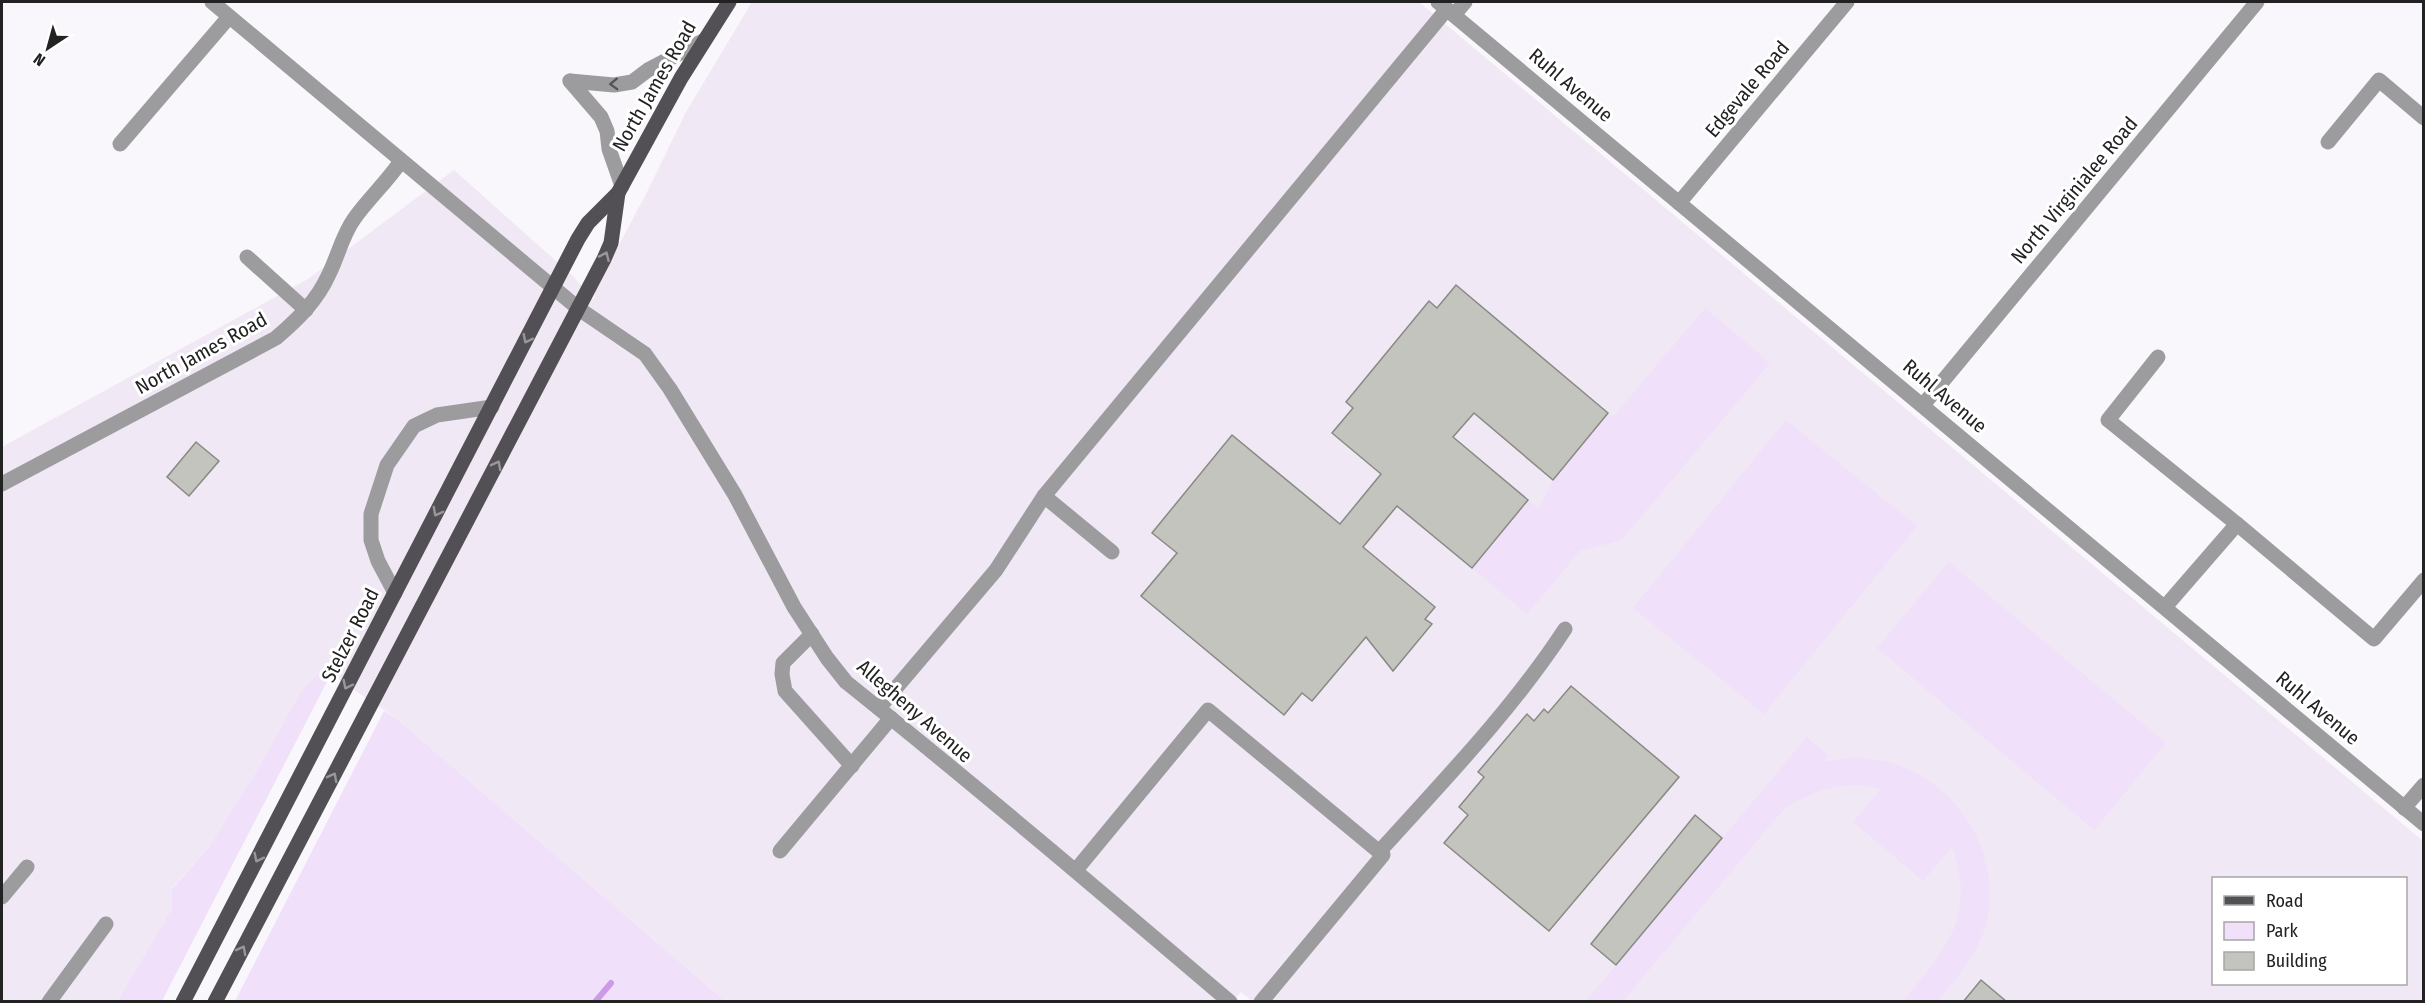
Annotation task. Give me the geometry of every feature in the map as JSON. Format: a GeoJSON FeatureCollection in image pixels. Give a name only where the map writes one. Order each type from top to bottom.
{"type":"FeatureCollection","features":[{"type":"Feature","properties":{"kind":"main road","name":"North James Road"},"geometry":{"type":"LineString","coordinates":[[554,287],[588,223],[620,189],[703,41],[729,2]]}},
{"type":"Feature","properties":{"kind":"main road","name":"North James Road"},"geometry":{"type":"LineString","coordinates":[[579,309],[611,243],[620,189]]}},
{"type":"Feature","properties":{"kind":"main road","name":"Stelzer Road"},"geometry":{"type":"LineString","coordinates":[[183,1002],[554,287]]}},
{"type":"Feature","properties":{"kind":"main road"},"geometry":{"type":"LineString","coordinates":[[215,1002],[579,309]]}},
{"type":"Feature","properties":{"kind":"street"},"geometry":{"type":"LineString","coordinates":[[212,2],[579,309]]}},
{"type":"Feature","properties":{"kind":"street"},"geometry":{"type":"LineString","coordinates":[[780,851],[852,766],[885,713],[996,570],[1044,496],[1446,8],[1465,2]]}},
{"type":"Feature","properties":{"kind":"street","name":"Edgevale Road"},"geometry":{"type":"LineString","coordinates":[[1679,203],[1848,2]]}},
{"type":"Feature","properties":{"kind":"street","name":"North Virginialee Road"},"geometry":{"type":"LineString","coordinates":[[1923,405],[2257,2]]}},
{"type":"Feature","properties":{"kind":"street","name":"Ruhl Avenue"},"geometry":{"type":"LineString","coordinates":[[1446,8],[2424,824]]}},
{"type":"Feature","properties":{"kind":"street"},"geometry":{"type":"LineString","coordinates":[[120,144],[229,17]]}},
{"type":"Feature","properties":{"kind":"street"},"geometry":{"type":"LineString","coordinates":[[620,189],[609,149],[607,130],[601,117],[570,81],[614,85],[632,82],[648,70],[703,41]]}},
{"type":"Feature","properties":{"kind":"street"},"geometry":{"type":"LineString","coordinates":[[2328,142],[2379,80],[2424,117]]}},
{"type":"Feature","properties":{"kind":"street","name":"North James Road"},"geometry":{"type":"LineString","coordinates":[[2,484],[266,343],[298,320],[330,273],[343,239],[354,220],[384,186],[401,161]]}},
{"type":"Feature","properties":{"kind":"street"},"geometry":{"type":"LineString","coordinates":[[247,257],[306,310]]}},
{"type":"Feature","properties":{"kind":"street","name":"Allegheny Avenue"},"geometry":{"type":"LineString","coordinates":[[579,309],[645,354],[670,389],[735,495],[794,607],[846,682],[1076,870],[1230,1002]]}},
{"type":"Feature","properties":{"kind":"street"},"geometry":{"type":"LineString","coordinates":[[2158,357],[2109,420],[2373,639],[2424,580]]}},
{"type":"Feature","properties":{"kind":"street"},"geometry":{"type":"LineString","coordinates":[[395,593],[378,561],[371,540],[371,514],[387,465],[414,426],[437,415],[492,407]]}},
{"type":"Feature","properties":{"kind":"street"},"geometry":{"type":"LineString","coordinates":[[1044,496],[1112,552]]}},
{"type":"Feature","properties":{"kind":"street"},"geometry":{"type":"LineString","coordinates":[[2165,607],[2237,524]]}},
{"type":"Feature","properties":{"kind":"street"},"geometry":{"type":"LineString","coordinates":[[1379,852],[1480,740],[1531,679],[1565,629]]}},
{"type":"Feature","properties":{"kind":"street"},"geometry":{"type":"LineString","coordinates":[[812,634],[783,663],[782,682],[785,691],[852,766]]}},
{"type":"Feature","properties":{"kind":"street"},"geometry":{"type":"LineString","coordinates":[[1076,870],[1208,711],[1383,855],[1262,1002]]}},
{"type":"Feature","properties":{"kind":"street"},"geometry":{"type":"LineString","coordinates":[[2404,808],[2424,785]]}},
{"type":"Feature","properties":{"kind":"street"},"geometry":{"type":"LineString","coordinates":[[2,897],[27,867]]}},
{"type":"Feature","properties":{"kind":"street"},"geometry":{"type":"LineString","coordinates":[[48,1002],[106,924]]}},
{"type":"Feature","properties":{"kind":"shaded area"},"geometry":{"type":"Polygon","coordinates":[[[752,2],[1419,2],[2423,841],[2423,1001],[1253,1002],[1241,992],[1233,1002],[725,1001],[397,719],[331,674],[322,671],[208,848],[172,888],[172,908],[117,1001],[2,1002],[2,447],[308,279],[454,170],[575,278],[594,300],[595,290],[686,112],[752,2]]]}},
{"type":"Feature","properties":{"kind":"green space"},"geometry":{"type":"Polygon","coordinates":[[[1705,308],[1770,363],[1622,540],[1580,551],[1527,614],[1472,568],[1491,545],[1474,531],[1503,531],[1528,500],[1539,509],[1553,480],[1572,458],[1555,443],[1584,442],[1608,413],[1613,417],[1705,308]]]}},
{"type":"Feature","properties":{"kind":"green space"},"geometry":{"type":"Polygon","coordinates":[[[1786,420],[1917,526],[1764,714],[1633,608],[1786,420]]]}},
{"type":"Feature","properties":{"kind":"green space"},"geometry":{"type":"Polygon","coordinates":[[[1949,562],[2166,743],[2094,830],[1877,648],[1949,562]]]}},
{"type":"Feature","properties":{"kind":"green space"},"geometry":{"type":"Polygon","coordinates":[[[322,671],[331,674],[162,1001],[117,1001],[172,908],[172,889],[208,848],[257,771],[302,690],[322,671]]]}},
{"type":"Feature","properties":{"kind":"green space"},"geometry":{"type":"Polygon","coordinates":[[[384,711],[397,719],[725,1001],[235,1001],[384,711]]]}},
{"type":"Feature","properties":{"kind":"green space"},"geometry":{"type":"Polygon","coordinates":[[[1807,737],[1829,756],[1824,762],[1855,758],[1886,761],[1914,772],[1939,789],[1961,810],[1977,836],[1987,866],[1989,913],[1973,954],[1938,1001],[1903,1001],[1932,965],[1953,931],[1959,912],[1961,893],[1959,871],[1952,847],[1923,881],[1853,822],[1881,789],[1868,786],[1842,786],[1818,792],[1783,810],[1623,1001],[1586,1001],[1807,737]]]}},
{"type":"Feature","properties":{"kind":"building"},"geometry":{"type":"Polygon","coordinates":[[[1456,285],[1608,413],[1553,480],[1474,413],[1453,437],[1528,500],[1472,568],[1397,506],[1363,547],[1435,607],[1425,619],[1432,624],[1393,671],[1366,637],[1312,701],[1302,693],[1284,715],[1141,596],[1177,553],[1152,533],[1232,435],[1340,524],[1381,474],[1332,433],[1353,408],[1346,402],[1429,301],[1437,308],[1456,285]]]}},
{"type":"Feature","properties":{"kind":"building"},"geometry":{"type":"Polygon","coordinates":[[[196,442],[219,461],[189,496],[167,477],[196,442]]]}},
{"type":"Feature","properties":{"kind":"building"},"geometry":{"type":"Polygon","coordinates":[[[1571,686],[1679,777],[1549,931],[1444,843],[1468,815],[1459,807],[1484,777],[1478,772],[1527,714],[1534,721],[1544,709],[1548,713],[1571,686]]]}},
{"type":"Feature","properties":{"kind":"building"},"geometry":{"type":"Polygon","coordinates":[[[1695,815],[1722,838],[1616,965],[1591,944],[1695,815]]]}},
{"type":"Feature","properties":{"kind":"building"},"geometry":{"type":"Polygon","coordinates":[[[1981,980],[2007,1002],[1963,1002],[1981,980]]]}},
{"type":"Feature","properties":{"kind":"waterway"},"geometry":{"type":"LineString","coordinates":[[595,1002],[611,983]]}}]}
